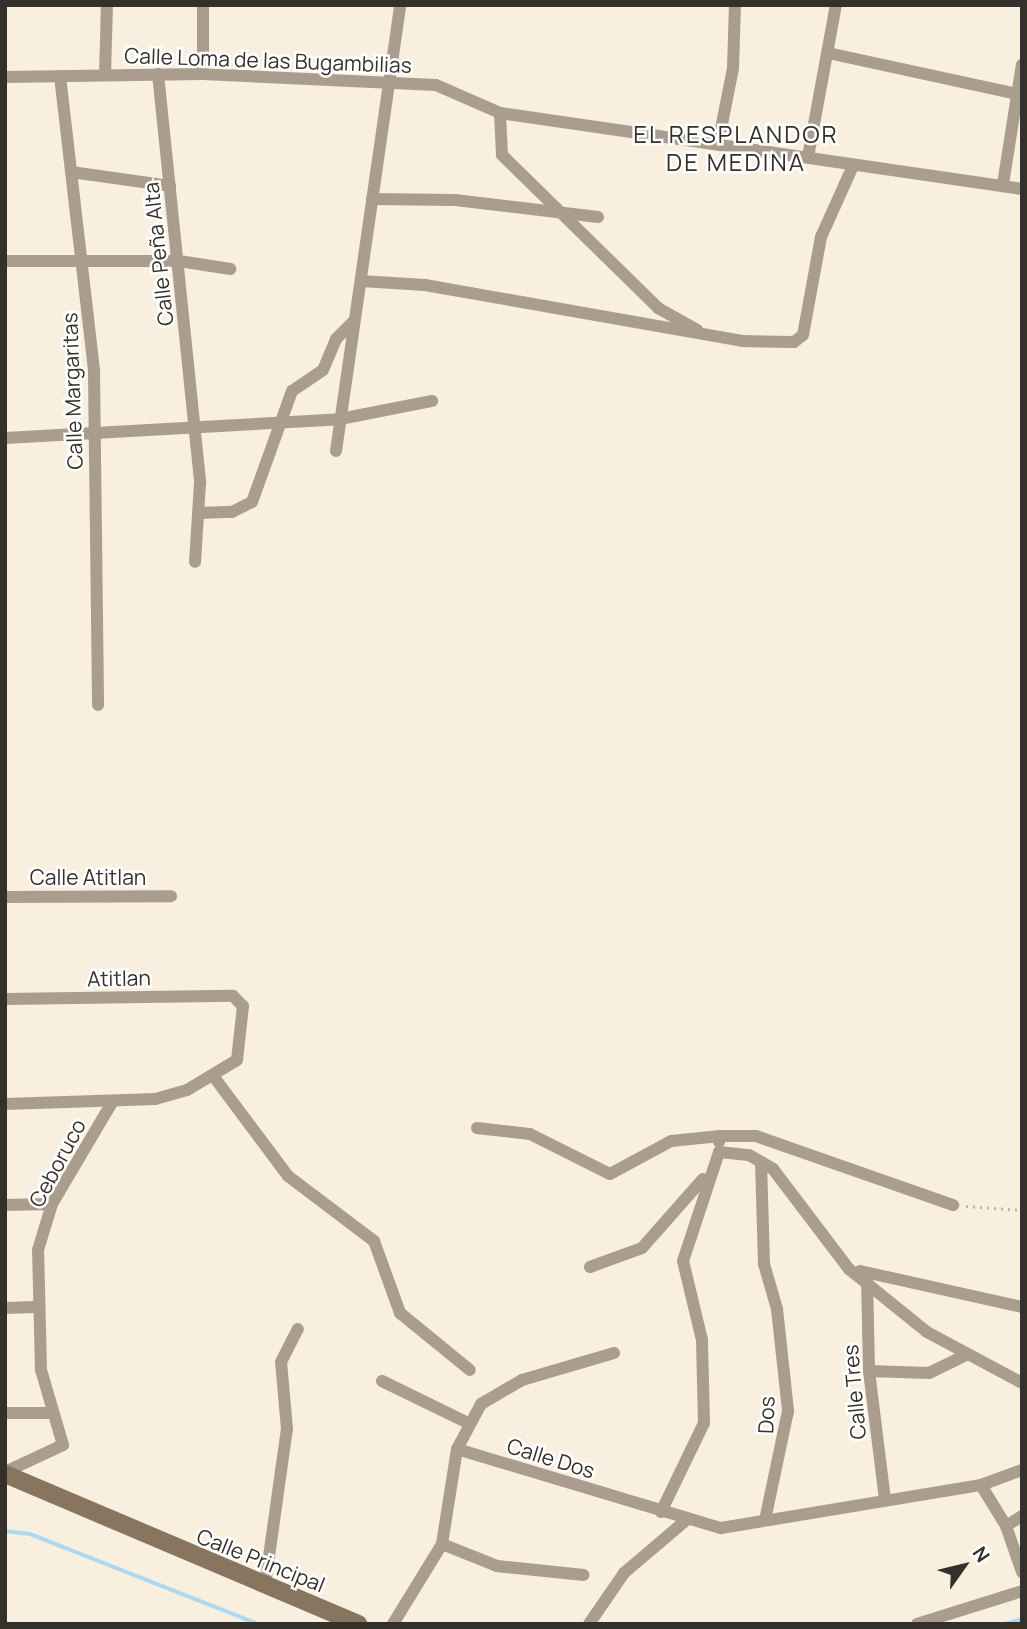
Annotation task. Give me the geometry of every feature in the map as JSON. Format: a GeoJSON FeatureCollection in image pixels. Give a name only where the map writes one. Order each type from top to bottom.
{"type":"FeatureCollection","features":[{"type":"Feature","properties":{"kind":"street"},"geometry":{"type":"LineString","coordinates":[[105,75],[107,5]]}},
{"type":"Feature","properties":{"kind":"street"},"geometry":{"type":"LineString","coordinates":[[203,5],[203,74]]}},
{"type":"Feature","properties":{"kind":"street"},"geometry":{"type":"LineString","coordinates":[[336,451],[372,200],[384,81],[400,5]]}},
{"type":"Feature","properties":{"kind":"street"},"geometry":{"type":"LineString","coordinates":[[718,144],[733,68],[735,5]]}},
{"type":"Feature","properties":{"kind":"street"},"geometry":{"type":"LineString","coordinates":[[808,157],[836,5]]}},
{"type":"Feature","properties":{"kind":"street"},"geometry":{"type":"LineString","coordinates":[[828,53],[1017,94]]}},
{"type":"Feature","properties":{"kind":"street"},"geometry":{"type":"LineString","coordinates":[[1003,184],[1022,64]]}},
{"type":"Feature","properties":{"kind":"street","name":"Calle Peña Alta"},"geometry":{"type":"LineString","coordinates":[[158,74],[196,429],[199,513],[194,562]]}},
{"type":"Feature","properties":{"kind":"street","name":"Calle Loma de las Bugambilias"},"geometry":{"type":"LineString","coordinates":[[5,76],[203,74],[436,85],[500,113],[808,157],[852,168],[1003,184],[1022,189]]}},
{"type":"Feature","properties":{"kind":"street","name":"Calle Margaritas"},"geometry":{"type":"LineString","coordinates":[[60,76],[83,260],[94,435],[97,705]]}},
{"type":"Feature","properties":{"kind":"street"},"geometry":{"type":"LineString","coordinates":[[500,113],[502,155],[555,211],[658,308],[704,334]]}},
{"type":"Feature","properties":{"kind":"street"},"geometry":{"type":"LineString","coordinates":[[361,281],[425,285],[704,334],[794,342],[803,335],[821,237],[852,168]]}},
{"type":"Feature","properties":{"kind":"street"},"geometry":{"type":"LineString","coordinates":[[71,172],[170,186]]}},
{"type":"Feature","properties":{"kind":"street"},"geometry":{"type":"LineString","coordinates":[[372,200],[455,200],[598,217]]}},
{"type":"Feature","properties":{"kind":"street"},"geometry":{"type":"LineString","coordinates":[[5,261],[179,261],[230,269]]}},
{"type":"Feature","properties":{"kind":"street"},"geometry":{"type":"LineString","coordinates":[[199,513],[232,512],[252,502],[283,423],[292,391],[323,370],[336,339],[354,321]]}},
{"type":"Feature","properties":{"kind":"street"},"geometry":{"type":"LineString","coordinates":[[5,438],[340,419],[432,401]]}},
{"type":"Feature","properties":{"kind":"street","name":"Calle Atitlan"},"geometry":{"type":"LineString","coordinates":[[5,897],[171,896]]}},
{"type":"Feature","properties":{"kind":"street","name":"Atitlan"},"geometry":{"type":"LineString","coordinates":[[5,999],[233,996],[243,1006],[241,1053],[214,1077]]}},
{"type":"Feature","properties":{"kind":"street"},"geometry":{"type":"LineString","coordinates":[[5,1104],[113,1101],[172,1096],[214,1077],[289,1176],[374,1241],[400,1313],[470,1370]]}},
{"type":"Feature","properties":{"kind":"street","name":"Ceboruco"},"geometry":{"type":"LineString","coordinates":[[5,1473],[62,1445],[50,1413],[35,1307],[38,1250],[52,1204],[113,1101]]}},
{"type":"Feature","properties":{"kind":"street"},"geometry":{"type":"LineString","coordinates":[[477,1128],[530,1134],[610,1174],[671,1141],[720,1136],[756,1136],[953,1205]]}},
{"type":"Feature","properties":{"kind":"street"},"geometry":{"type":"LineString","coordinates":[[660,1512],[704,1423],[702,1340],[683,1261],[708,1173],[719,1152],[720,1136]]}},
{"type":"Feature","properties":{"kind":"street"},"geometry":{"type":"LineString","coordinates":[[719,1152],[761,1162],[785,1181],[818,1236],[849,1269],[867,1280],[927,1332],[1022,1383]]}},
{"type":"Feature","properties":{"kind":"street","name":"Dos"},"geometry":{"type":"LineString","coordinates":[[761,1162],[764,1264],[778,1309],[788,1411],[765,1520]]}},
{"type":"Feature","properties":{"kind":"street"},"geometry":{"type":"LineString","coordinates":[[590,1267],[642,1248],[708,1173]]}},
{"type":"Feature","properties":{"kind":"street"},"geometry":{"type":"LineString","coordinates":[[5,1205],[52,1204]]}},
{"type":"Feature","properties":{"kind":"street"},"geometry":{"type":"LineString","coordinates":[[849,1269],[1022,1307]]}},
{"type":"Feature","properties":{"kind":"street","name":"Calle Tres"},"geometry":{"type":"LineString","coordinates":[[867,1280],[869,1371],[885,1500]]}},
{"type":"Feature","properties":{"kind":"street"},"geometry":{"type":"LineString","coordinates":[[5,1308],[35,1307]]}},
{"type":"Feature","properties":{"kind":"street"},"geometry":{"type":"LineString","coordinates":[[265,1585],[287,1429],[281,1362],[299,1329]]}},
{"type":"Feature","properties":{"kind":"street"},"geometry":{"type":"LineString","coordinates":[[393,1624],[442,1544],[457,1449],[468,1423],[494,1393],[614,1353]]}},
{"type":"Feature","properties":{"kind":"street"},"geometry":{"type":"LineString","coordinates":[[869,1371],[929,1373],[966,1355]]}},
{"type":"Feature","properties":{"kind":"street"},"geometry":{"type":"LineString","coordinates":[[382,1381],[468,1423]]}},
{"type":"Feature","properties":{"kind":"street"},"geometry":{"type":"LineString","coordinates":[[5,1413],[50,1413]]}},
{"type":"Feature","properties":{"kind":"street","name":"Calle Dos"},"geometry":{"type":"LineString","coordinates":[[457,1449],[685,1521],[721,1528],[885,1500]]}},
{"type":"Feature","properties":{"kind":"street"},"geometry":{"type":"LineString","coordinates":[[885,1500],[981,1485],[1022,1470]]}},
{"type":"Feature","properties":{"kind":"street","name":"Calle Principal"},"geometry":{"type":"LineString","coordinates":[[5,1473],[148,1540],[358,1624]]}},
{"type":"Feature","properties":{"kind":"street"},"geometry":{"type":"LineString","coordinates":[[981,1485],[1006,1525],[1022,1572]]}},
{"type":"Feature","properties":{"kind":"street"},"geometry":{"type":"LineString","coordinates":[[1006,1525],[1022,1516]]}},
{"type":"Feature","properties":{"kind":"street"},"geometry":{"type":"LineString","coordinates":[[589,1624],[624,1573],[685,1521]]}},
{"type":"Feature","properties":{"kind":"street"},"geometry":{"type":"LineString","coordinates":[[442,1544],[497,1566],[583,1574]]}},
{"type":"Feature","properties":{"kind":"street"},"geometry":{"type":"LineString","coordinates":[[918,1624],[1022,1591]]}},
{"type":"Feature","properties":{"kind":"path"},"geometry":{"type":"LineString","coordinates":[[953,1205],[1022,1210]]}},
{"type":"Feature","properties":{"kind":"waterway"},"geometry":{"type":"LineString","coordinates":[[5,1531],[30,1534],[259,1624]]}},
{"type":"Feature","properties":{"kind":"waterway"},"geometry":{"type":"LineString","coordinates":[[1005,1624],[1022,1619]]}},
{"type":"Feature","properties":{"kind":"district","name":"EL RESPLANDOR DE MEDINA"},"geometry":{"type":"Point","coordinates":[736,148]}}]}
